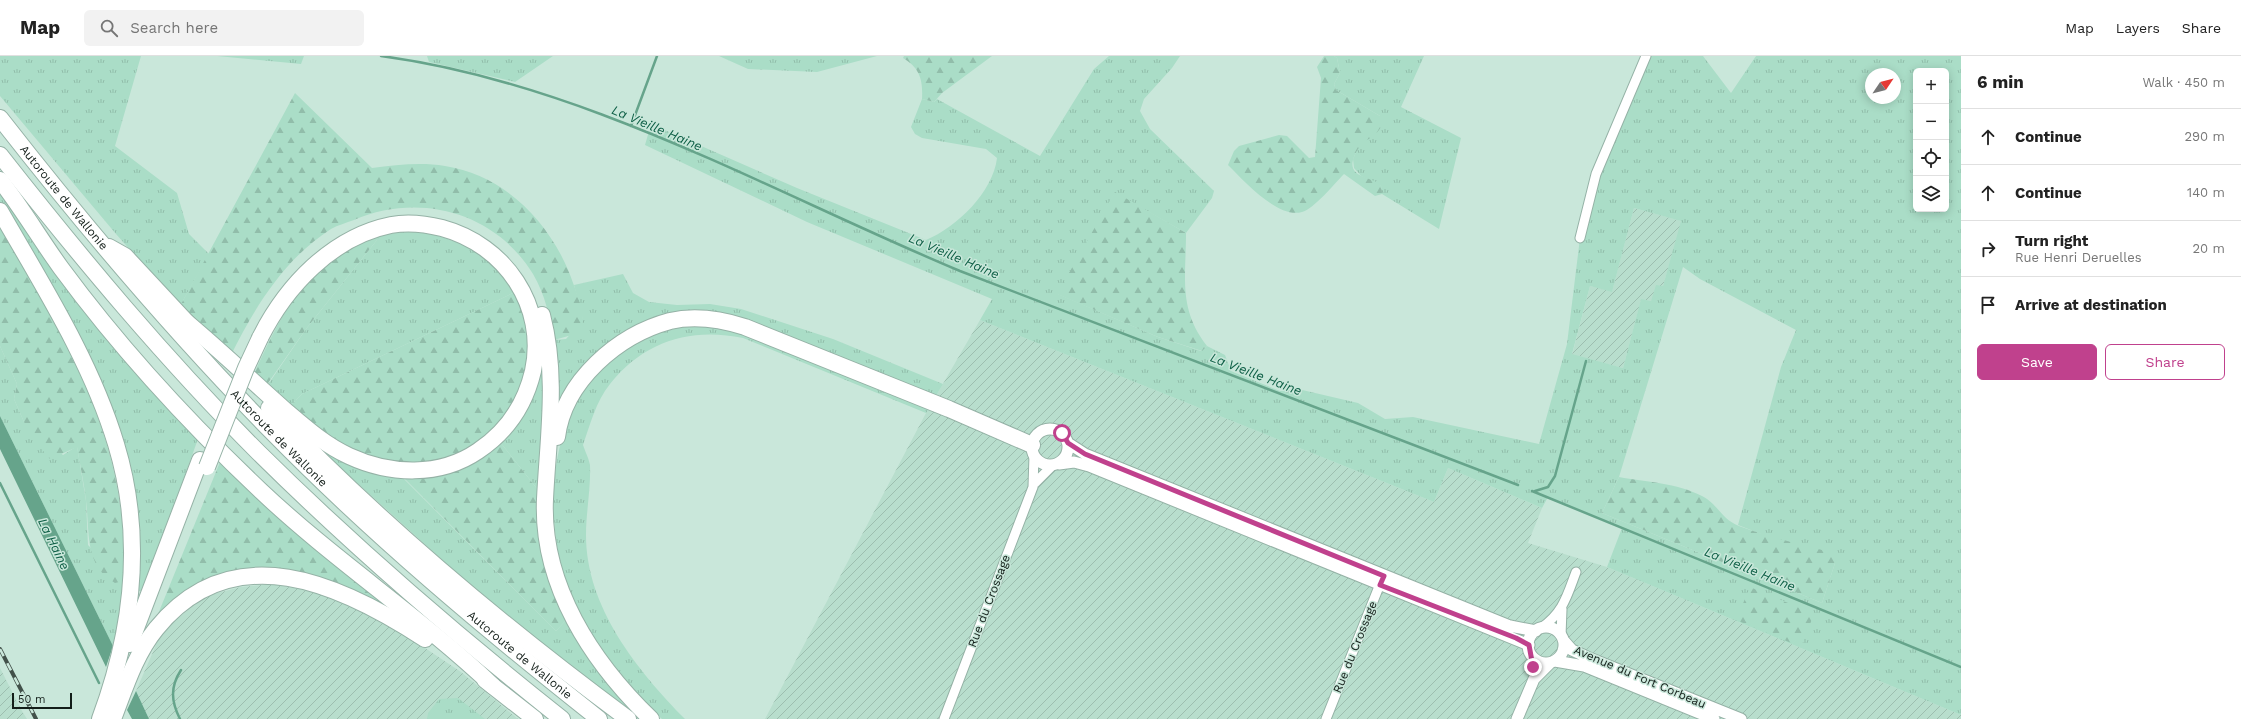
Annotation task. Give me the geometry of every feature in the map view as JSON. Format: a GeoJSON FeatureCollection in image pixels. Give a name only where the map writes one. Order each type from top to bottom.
{"type":"FeatureCollection","features":[{"type":"Feature","properties":{"kind":"highway","name":"Autoroute de Wallonie"},"geometry":{"type":"LineString","coordinates":[[0,118],[98,242],[206,363],[272,433],[352,510],[434,584],[513,651],[599,719]]}},
{"type":"Feature","properties":{"kind":"highway","name":"Autoroute de Wallonie"},"geometry":{"type":"LineString","coordinates":[[0,155],[132,317],[257,451],[336,527],[416,600],[562,719]]}},
{"type":"Feature","properties":{"kind":"highway"},"geometry":{"type":"LineString","coordinates":[[0,180],[62,268],[105,324],[151,379],[195,426],[262,492],[320,543],[465,659],[493,686]]}},
{"type":"Feature","properties":{"kind":"highway"},"geometry":{"type":"LineString","coordinates":[[0,212],[51,300],[87,372],[116,443],[125,479],[132,535],[129,612],[110,691],[100,719]]}},
{"type":"Feature","properties":{"kind":"highway"},"geometry":{"type":"LineString","coordinates":[[110,691],[115,684],[203,464],[246,368],[256,335],[271,300],[294,270],[334,238],[354,226],[378,218],[422,214],[444,218],[475,230],[496,244],[511,258],[526,278],[538,300],[549,352],[551,375],[552,400],[545,501],[546,528],[552,564],[562,596],[602,666],[651,719]]}},
{"type":"Feature","properties":{"kind":"highway"},"geometry":{"type":"LineString","coordinates":[[185,321],[264,392],[330,446],[350,457],[375,466],[401,471],[434,469],[460,462],[475,453],[500,434],[519,410],[526,394],[535,363],[535,329],[529,305],[521,288],[509,270],[494,254],[477,242],[455,232],[431,225],[392,225],[368,232],[336,249],[300,280],[268,323],[256,335]]}},
{"type":"Feature","properties":{"kind":"highway"},"geometry":{"type":"LineString","coordinates":[[98,242],[125,256],[283,423],[439,568],[523,638],[628,719]]}},
{"type":"Feature","properties":{"kind":"highway"},"geometry":{"type":"LineString","coordinates":[[547,476],[554,461],[558,424],[579,384],[593,366],[609,351],[631,337],[671,321],[693,318],[712,318],[745,327],[957,412],[1033,450]]}},
{"type":"Feature","properties":{"kind":"highway"},"geometry":{"type":"LineString","coordinates":[[130,674],[133,659],[203,464]]}},
{"type":"Feature","properties":{"kind":"highway"},"geometry":{"type":"LineString","coordinates":[[113,719],[130,674],[156,629],[192,596],[211,585],[232,578],[269,575],[310,582],[349,595],[395,619],[493,686],[535,719]]}},
{"type":"Feature","properties":{"kind":"street"},"geometry":{"type":"LineString","coordinates":[[1580,238],[1596,174],[1646,56]]}},
{"type":"Feature","properties":{"kind":"street"},"geometry":{"type":"LineString","coordinates":[[1035,483],[1033,450],[1037,435],[1046,429],[1052,429],[1062,433],[1068,443],[1085,454],[1382,580],[1530,650],[1540,662],[1553,662]]}},
{"type":"Feature","properties":{"kind":"street"},"geometry":{"type":"LineString","coordinates":[[1035,483],[1067,455],[1068,443]]}},
{"type":"Feature","properties":{"kind":"street"},"geometry":{"type":"LineString","coordinates":[[1033,450],[1041,463],[1056,464],[1074,462],[1089,466],[1382,580],[1510,626],[1539,630],[1553,629],[1562,639]]}},
{"type":"Feature","properties":{"kind":"street","name":"Rue du Crossage"},"geometry":{"type":"LineString","coordinates":[[944,719],[1035,483]]}},
{"type":"Feature","properties":{"kind":"street"},"geometry":{"type":"LineString","coordinates":[[1534,679],[1530,650],[1532,635],[1554,619],[1562,609],[1576,572]]}},
{"type":"Feature","properties":{"kind":"street","name":"Rue du Crossage"},"geometry":{"type":"LineString","coordinates":[[1326,719],[1382,580]]}},
{"type":"Feature","properties":{"kind":"street"},"geometry":{"type":"LineString","coordinates":[[1517,719],[1534,679],[1562,653],[1562,609]]}},
{"type":"Feature","properties":{"kind":"street","name":"Avenue du Fort Corbeau"},"geometry":{"type":"LineString","coordinates":[[1562,639],[1572,650],[1712,716]]}},
{"type":"Feature","properties":{"kind":"street","name":"Avenue du Fort Corbeau"},"geometry":{"type":"LineString","coordinates":[[1553,662],[1584,666],[1712,716],[1741,719]]}},
{"type":"Feature","properties":{"kind":"shaded area"},"geometry":{"type":"Polygon","coordinates":[[[1634,208],[1682,221],[1663,286],[1651,301],[1641,300],[1623,368],[1572,355],[1590,286],[1612,291],[1634,208]]]}},
{"type":"Feature","properties":{"kind":"shaded area"},"geometry":{"type":"Polygon","coordinates":[[[980,320],[1434,502],[1448,468],[1542,508],[1528,543],[1607,567],[1961,715],[1961,719],[765,719],[926,413],[980,320]]]}},
{"type":"Feature","properties":{"kind":"shaded area"},"geometry":{"type":"Polygon","coordinates":[[[270,584],[311,591],[350,604],[392,626],[461,672],[518,719],[149,719],[136,691],[162,631],[206,596],[241,587],[270,584]]]}},
{"type":"Feature","properties":{"kind":"shaded area"},"geometry":{"type":"Polygon","coordinates":[[[0,668],[22,711],[27,719],[0,719],[0,668]]]}},
{"type":"Feature","properties":{"kind":"green space"},"geometry":{"type":"Polygon","coordinates":[[[0,56],[141,56],[115,146],[177,193],[189,234],[209,254],[180,306],[116,234],[0,96],[0,56]]]}},
{"type":"Feature","properties":{"kind":"green space"},"geometry":{"type":"Polygon","coordinates":[[[217,56],[304,56],[301,64],[217,56]]]}},
{"type":"Feature","properties":{"kind":"green space"},"geometry":{"type":"Polygon","coordinates":[[[427,56],[553,56],[515,82],[429,62],[427,56]]]}},
{"type":"Feature","properties":{"kind":"green space"},"geometry":{"type":"Polygon","coordinates":[[[719,56],[877,56],[817,72],[748,69],[719,56]]]}},
{"type":"Feature","properties":{"kind":"green space"},"geometry":{"type":"Polygon","coordinates":[[[904,56],[992,56],[942,93],[934,102],[922,99],[921,80],[917,70],[903,58],[904,56]]]}},
{"type":"Feature","properties":{"kind":"green space"},"geometry":{"type":"Polygon","coordinates":[[[1109,56],[1180,56],[1172,68],[1144,99],[1140,111],[1150,129],[1214,191],[1212,198],[1186,233],[1115,193],[1058,294],[1158,337],[1201,351],[1207,346],[1225,355],[1231,371],[1280,391],[1298,389],[1358,403],[1385,419],[1413,417],[1539,444],[1567,344],[1580,238],[1596,174],[1646,56],[1703,56],[1731,93],[1756,56],[1961,56],[1961,715],[1607,567],[1622,528],[1548,497],[1542,508],[1448,468],[1434,502],[980,320],[992,299],[807,222],[645,145],[651,124],[797,188],[926,240],[950,226],[972,207],[989,183],[997,158],[986,149],[922,138],[915,134],[911,127],[922,99],[934,102],[937,99],[1040,156],[1094,69],[1109,56]],[[1634,208],[1612,292],[1590,286],[1572,354],[1623,368],[1641,299],[1651,301],[1656,285],[1663,286],[1681,221],[1634,208]],[[1683,267],[1619,477],[1602,513],[1822,603],[1835,563],[1738,525],[1781,367],[1796,330],[1700,279],[1683,267]]]}},
{"type":"Feature","properties":{"kind":"green space"},"geometry":{"type":"Polygon","coordinates":[[[1324,56],[1334,56],[1337,58],[1340,73],[1334,84],[1336,90],[1380,116],[1382,125],[1379,130],[1364,142],[1357,151],[1352,164],[1353,169],[1360,175],[1380,185],[1382,188],[1382,194],[1375,196],[1344,174],[1324,196],[1307,210],[1293,213],[1283,210],[1262,197],[1228,165],[1234,151],[1239,146],[1279,135],[1287,136],[1309,158],[1315,157],[1321,78],[1317,67],[1324,56]]]}},
{"type":"Feature","properties":{"kind":"green space"},"geometry":{"type":"Polygon","coordinates":[[[1334,56],[1424,56],[1401,107],[1461,138],[1439,229],[1382,194],[1381,186],[1361,176],[1354,168],[1353,159],[1360,143],[1368,139],[1380,116],[1336,90],[1334,84],[1340,73],[1337,58],[1334,56]]]}},
{"type":"Feature","properties":{"kind":"green space"},"geometry":{"type":"Polygon","coordinates":[[[295,93],[372,168],[418,164],[445,166],[466,171],[486,179],[520,202],[548,234],[560,253],[569,272],[583,317],[583,322],[579,333],[554,340],[551,323],[541,290],[533,274],[517,253],[498,235],[477,222],[454,213],[429,208],[404,208],[379,212],[339,225],[314,241],[285,269],[272,285],[250,319],[231,355],[180,306],[295,93]]]}},
{"type":"Feature","properties":{"kind":"green space"},"geometry":{"type":"Polygon","coordinates":[[[0,189],[198,439],[143,591],[135,590],[135,502],[53,295],[0,203],[0,189]]]}},
{"type":"Feature","properties":{"kind":"green space"},"geometry":{"type":"Polygon","coordinates":[[[1115,192],[1186,233],[1186,292],[1191,319],[1207,346],[1202,351],[1158,337],[1057,294],[1115,192]]]}},
{"type":"Feature","properties":{"kind":"green space"},"geometry":{"type":"Polygon","coordinates":[[[0,226],[70,353],[89,395],[105,438],[116,483],[123,531],[123,581],[115,583],[105,576],[93,558],[90,547],[85,494],[77,447],[50,459],[38,445],[24,422],[14,399],[17,384],[0,346],[0,226]]]}},
{"type":"Feature","properties":{"kind":"green space"},"geometry":{"type":"Polygon","coordinates":[[[409,231],[441,237],[470,248],[494,267],[505,278],[515,292],[302,394],[290,406],[267,386],[306,329],[381,235],[409,231]]]}},
{"type":"Feature","properties":{"kind":"green space"},"geometry":{"type":"Polygon","coordinates":[[[381,235],[306,329],[266,386],[253,376],[279,323],[300,291],[328,264],[345,252],[381,235]]]}},
{"type":"Feature","properties":{"kind":"green space"},"geometry":{"type":"Polygon","coordinates":[[[623,274],[633,293],[649,302],[677,305],[710,304],[741,309],[833,339],[943,384],[934,399],[735,319],[638,330],[559,407],[554,340],[566,339],[583,320],[574,285],[623,274]]]}},
{"type":"Feature","properties":{"kind":"green space"},"geometry":{"type":"Polygon","coordinates":[[[515,292],[527,331],[529,352],[526,372],[521,387],[505,415],[483,438],[470,447],[441,460],[430,462],[398,463],[382,460],[353,449],[340,442],[290,406],[302,394],[515,292]]]}},
{"type":"Feature","properties":{"kind":"green space"},"geometry":{"type":"Polygon","coordinates":[[[700,323],[723,327],[930,407],[926,413],[743,338],[724,335],[705,334],[687,336],[653,348],[638,357],[623,369],[610,384],[597,405],[583,445],[590,465],[586,535],[588,562],[595,587],[605,612],[618,636],[649,680],[685,719],[662,719],[640,698],[606,659],[577,613],[561,563],[555,535],[553,505],[555,475],[560,446],[569,418],[582,392],[600,369],[610,359],[646,338],[673,329],[700,323]]]}},
{"type":"Feature","properties":{"kind":"green space"},"geometry":{"type":"Polygon","coordinates":[[[545,343],[542,495],[500,442],[545,343]]]}},
{"type":"Feature","properties":{"kind":"green space"},"geometry":{"type":"Polygon","coordinates":[[[0,346],[17,384],[14,399],[24,422],[63,455],[77,446],[86,501],[88,545],[123,581],[122,609],[113,646],[0,416],[0,346]]]}},
{"type":"Feature","properties":{"kind":"green space"},"geometry":{"type":"Polygon","coordinates":[[[270,404],[399,474],[556,631],[567,619],[645,719],[638,719],[558,657],[450,567],[270,404]]]}},
{"type":"Feature","properties":{"kind":"green space"},"geometry":{"type":"Polygon","coordinates":[[[500,442],[542,495],[567,619],[556,631],[400,474],[500,442]]]}},
{"type":"Feature","properties":{"kind":"green space"},"geometry":{"type":"Polygon","coordinates":[[[220,462],[338,567],[398,616],[264,570],[156,619],[220,462]]]}},
{"type":"Feature","properties":{"kind":"green space"},"geometry":{"type":"Polygon","coordinates":[[[1619,477],[1682,488],[1707,499],[1724,516],[1739,526],[1773,537],[1830,552],[1835,563],[1822,603],[1602,513],[1619,477]]]}},
{"type":"Feature","properties":{"kind":"green space"},"geometry":{"type":"Polygon","coordinates":[[[1750,587],[1814,614],[1801,647],[1736,620],[1750,587]]]}},
{"type":"Feature","properties":{"kind":"green space"},"geometry":{"type":"Polygon","coordinates":[[[458,698],[485,719],[427,719],[428,713],[439,699],[458,698]]]}},
{"type":"Feature","properties":{"kind":"water","name":"La Haine"},"geometry":{"type":"Polygon","coordinates":[[[0,416],[113,646],[106,667],[0,449],[0,416]]]}},
{"type":"Feature","properties":{"kind":"water"},"geometry":{"type":"Polygon","coordinates":[[[136,691],[149,719],[132,719],[127,710],[136,691]]]}},
{"type":"Feature","properties":{"kind":"waterway","name":"La Vieille Haine"},"geometry":{"type":"LineString","coordinates":[[381,56],[456,70],[531,90],[604,115],[676,144],[960,271],[1518,485]]}},
{"type":"Feature","properties":{"kind":"waterway"},"geometry":{"type":"LineString","coordinates":[[631,126],[657,56]]}},
{"type":"Feature","properties":{"kind":"waterway"},"geometry":{"type":"LineString","coordinates":[[1535,491],[1548,487],[1555,476],[1586,361]]}},
{"type":"Feature","properties":{"kind":"waterway"},"geometry":{"type":"LineString","coordinates":[[0,483],[99,683]]}},
{"type":"Feature","properties":{"kind":"waterway","name":"La Vieille Haine"},"geometry":{"type":"LineString","coordinates":[[1532,491],[1961,667]]}},
{"type":"Feature","properties":{"kind":"waterway"},"geometry":{"type":"LineString","coordinates":[[180,719],[173,700],[173,688],[177,676],[181,670]]}},
{"type":"Feature","properties":{"kind":"railway"},"geometry":{"type":"LineString","coordinates":[[0,649],[36,719]]}},
{"type":"Feature","properties":{"kind":"route"},"geometry":{"type":"LineString","coordinates":[[1062,433],[1068,443],[1077,447],[1085,454],[1384,576],[1380,585],[1516,638],[1529,645],[1533,667]]}}]}
